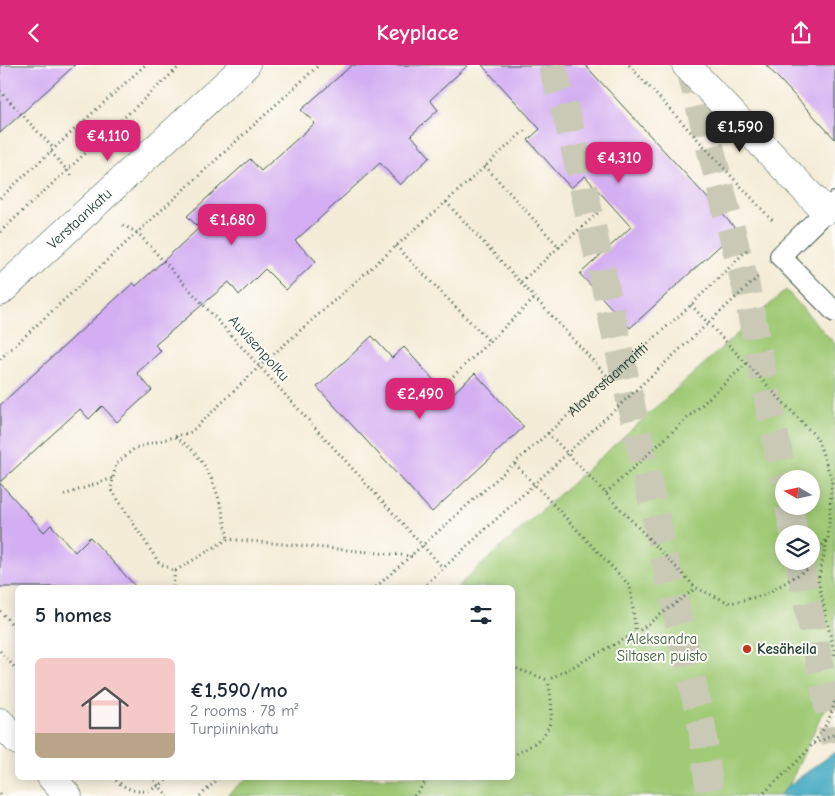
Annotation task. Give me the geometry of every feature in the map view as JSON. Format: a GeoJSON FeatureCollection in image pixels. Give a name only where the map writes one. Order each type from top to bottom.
{"type":"FeatureCollection","features":[{"type":"Feature","properties":{"kind":"street","name":"Verstaankatu"},"geometry":{"type":"LineString","coordinates":[[0,292],[246,65]]}},
{"type":"Feature","properties":{"kind":"street"},"geometry":{"type":"LineString","coordinates":[[686,65],[830,206]]}},
{"type":"Feature","properties":{"kind":"street"},"geometry":{"type":"LineString","coordinates":[[0,722],[15,738]]}},
{"type":"Feature","properties":{"kind":"street"},"geometry":{"type":"LineString","coordinates":[[54,780],[68,796]]}},
{"type":"Feature","properties":{"kind":"lane"},"geometry":{"type":"LineString","coordinates":[[830,206],[786,249],[835,312]]}},
{"type":"Feature","properties":{"kind":"path"},"geometry":{"type":"LineString","coordinates":[[0,199],[145,65]]}},
{"type":"Feature","properties":{"kind":"path"},"geometry":{"type":"LineString","coordinates":[[0,233],[181,65]]}},
{"type":"Feature","properties":{"kind":"path"},"geometry":{"type":"LineString","coordinates":[[0,359],[319,65]]}},
{"type":"Feature","properties":{"kind":"path"},"geometry":{"type":"LineString","coordinates":[[629,65],[786,249]]}},
{"type":"Feature","properties":{"kind":"path","name":"Auvisenpolku"},"geometry":{"type":"LineString","coordinates":[[0,91],[53,150],[67,170],[96,203],[115,221],[138,233],[443,568]]}},
{"type":"Feature","properties":{"kind":"path"},"geometry":{"type":"LineString","coordinates":[[175,571],[159,563],[111,489],[116,464],[135,448],[191,433],[260,367],[525,130]]}},
{"type":"Feature","properties":{"kind":"path"},"geometry":{"type":"LineString","coordinates":[[485,166],[560,247]]}},
{"type":"Feature","properties":{"kind":"path"},"geometry":{"type":"LineString","coordinates":[[446,202],[609,378]]}},
{"type":"Feature","properties":{"kind":"path"},"geometry":{"type":"LineString","coordinates":[[521,283],[598,213]]}},
{"type":"Feature","properties":{"kind":"path"},"geometry":{"type":"LineString","coordinates":[[396,246],[490,342]]}},
{"type":"Feature","properties":{"kind":"path","name":"Alaverstaanraitti"},"geometry":{"type":"LineString","coordinates":[[378,585],[691,305],[750,247]]}},
{"type":"Feature","properties":{"kind":"path","name":"Alaverstaanraitti"},"geometry":{"type":"LineString","coordinates":[[425,585],[532,484],[709,325],[786,249]]}},
{"type":"Feature","properties":{"kind":"path"},"geometry":{"type":"LineString","coordinates":[[446,383],[535,298]]}},
{"type":"Feature","properties":{"kind":"path"},"geometry":{"type":"LineString","coordinates":[[691,305],[817,438],[833,482],[828,538],[818,580],[835,657]]}},
{"type":"Feature","properties":{"kind":"path"},"geometry":{"type":"LineString","coordinates":[[606,493],[746,364]]}},
{"type":"Feature","properties":{"kind":"path"},"geometry":{"type":"LineString","coordinates":[[548,433],[696,588],[730,603],[765,595],[806,570],[828,538]]}},
{"type":"Feature","properties":{"kind":"path"},"geometry":{"type":"LineString","coordinates":[[176,437],[195,452],[208,475],[222,506],[228,539]]}},
{"type":"Feature","properties":{"kind":"path"},"geometry":{"type":"LineString","coordinates":[[515,463],[532,484],[630,585],[636,633]]}},
{"type":"Feature","properties":{"kind":"path"},"geometry":{"type":"LineString","coordinates":[[64,495],[114,477]]}},
{"type":"Feature","properties":{"kind":"path"},"geometry":{"type":"LineString","coordinates":[[175,571],[228,539],[412,556]]}},
{"type":"Feature","properties":{"kind":"path"},"geometry":{"type":"LineString","coordinates":[[173,585],[175,571]]}},
{"type":"Feature","properties":{"kind":"path"},"geometry":{"type":"LineString","coordinates":[[515,668],[548,680],[636,633],[696,588]]}},
{"type":"Feature","properties":{"kind":"path"},"geometry":{"type":"LineString","coordinates":[[0,611],[15,628]]}},
{"type":"Feature","properties":{"kind":"path"},"geometry":{"type":"LineString","coordinates":[[0,651],[15,668]]}},
{"type":"Feature","properties":{"kind":"path"},"geometry":{"type":"LineString","coordinates":[[515,754],[541,740],[550,725],[552,705],[548,680]]}},
{"type":"Feature","properties":{"kind":"path"},"geometry":{"type":"LineString","coordinates":[[761,796],[812,745],[827,724],[835,700]]}},
{"type":"Feature","properties":{"kind":"path"},"geometry":{"type":"LineString","coordinates":[[812,745],[835,734]]}},
{"type":"Feature","properties":{"kind":"path"},"geometry":{"type":"LineString","coordinates":[[115,780],[127,790],[140,794],[148,793],[160,787],[167,780]]}},
{"type":"Feature","properties":{"kind":"path"},"geometry":{"type":"LineString","coordinates":[[154,780],[168,796]]}},
{"type":"Feature","properties":{"kind":"path"},"geometry":{"type":"LineString","coordinates":[[200,796],[217,780]]}},
{"type":"Feature","properties":{"kind":"path"},"geometry":{"type":"LineString","coordinates":[[414,796],[427,780]]}},
{"type":"Feature","properties":{"kind":"green space","name":"Aleksandra Siltasen puisto"},"geometry":{"type":"Polygon","coordinates":[[[786,290],[835,344],[835,686],[789,785],[779,796],[226,796],[245,780],[515,780],[515,585],[459,585],[786,290]]]}},
{"type":"Feature","properties":{"kind":"water"},"geometry":{"type":"Polygon","coordinates":[[[835,752],[835,796],[779,796],[789,785],[835,752]]]}},
{"type":"Feature","properties":{"kind":"building"},"geometry":{"type":"Polygon","coordinates":[[[0,65],[75,65],[0,133],[0,65]]]}},
{"type":"Feature","properties":{"kind":"building"},"geometry":{"type":"Polygon","coordinates":[[[352,65],[468,65],[430,100],[438,110],[411,135],[430,157],[400,185],[380,163],[295,241],[316,261],[286,290],[265,269],[239,295],[229,282],[155,345],[161,351],[137,373],[152,390],[117,422],[102,406],[89,419],[80,409],[0,482],[0,405],[133,283],[136,286],[199,228],[187,216],[250,159],[261,171],[315,123],[301,110],[352,65]]]}},
{"type":"Feature","properties":{"kind":"building"},"geometry":{"type":"Polygon","coordinates":[[[482,65],[585,65],[737,230],[630,328],[580,274],[631,227],[585,176],[571,188],[528,140],[540,129],[482,65]]]}},
{"type":"Feature","properties":{"kind":"building"},"geometry":{"type":"Polygon","coordinates":[[[766,65],[835,65],[835,139],[766,65]]]}},
{"type":"Feature","properties":{"kind":"building"},"geometry":{"type":"Polygon","coordinates":[[[372,336],[392,358],[404,347],[449,397],[475,373],[524,427],[432,512],[317,387],[372,336]]]}},
{"type":"Feature","properties":{"kind":"building"},"geometry":{"type":"Polygon","coordinates":[[[0,483],[44,532],[51,525],[75,552],[90,537],[134,585],[15,585],[15,587],[0,587],[0,483]]]}},
{"type":"Feature","properties":{"kind":"tunnel"},"geometry":{"type":"LineString","coordinates":[[552,65],[572,136],[702,727],[710,796]]}},
{"type":"Feature","properties":{"kind":"tunnel"},"geometry":{"type":"LineString","coordinates":[[689,65],[746,287],[782,470]]}},
{"type":"Feature","properties":{"kind":"tunnel"},"geometry":{"type":"LineString","coordinates":[[791,515],[792,525]]}},
{"type":"Feature","properties":{"kind":"tunnel"},"geometry":{"type":"LineString","coordinates":[[801,570],[835,742]]}},
{"type":"Feature","properties":{"kind":"place","name":"Kesäheila"},"geometry":{"type":"Point","coordinates":[747,649]}}]}
